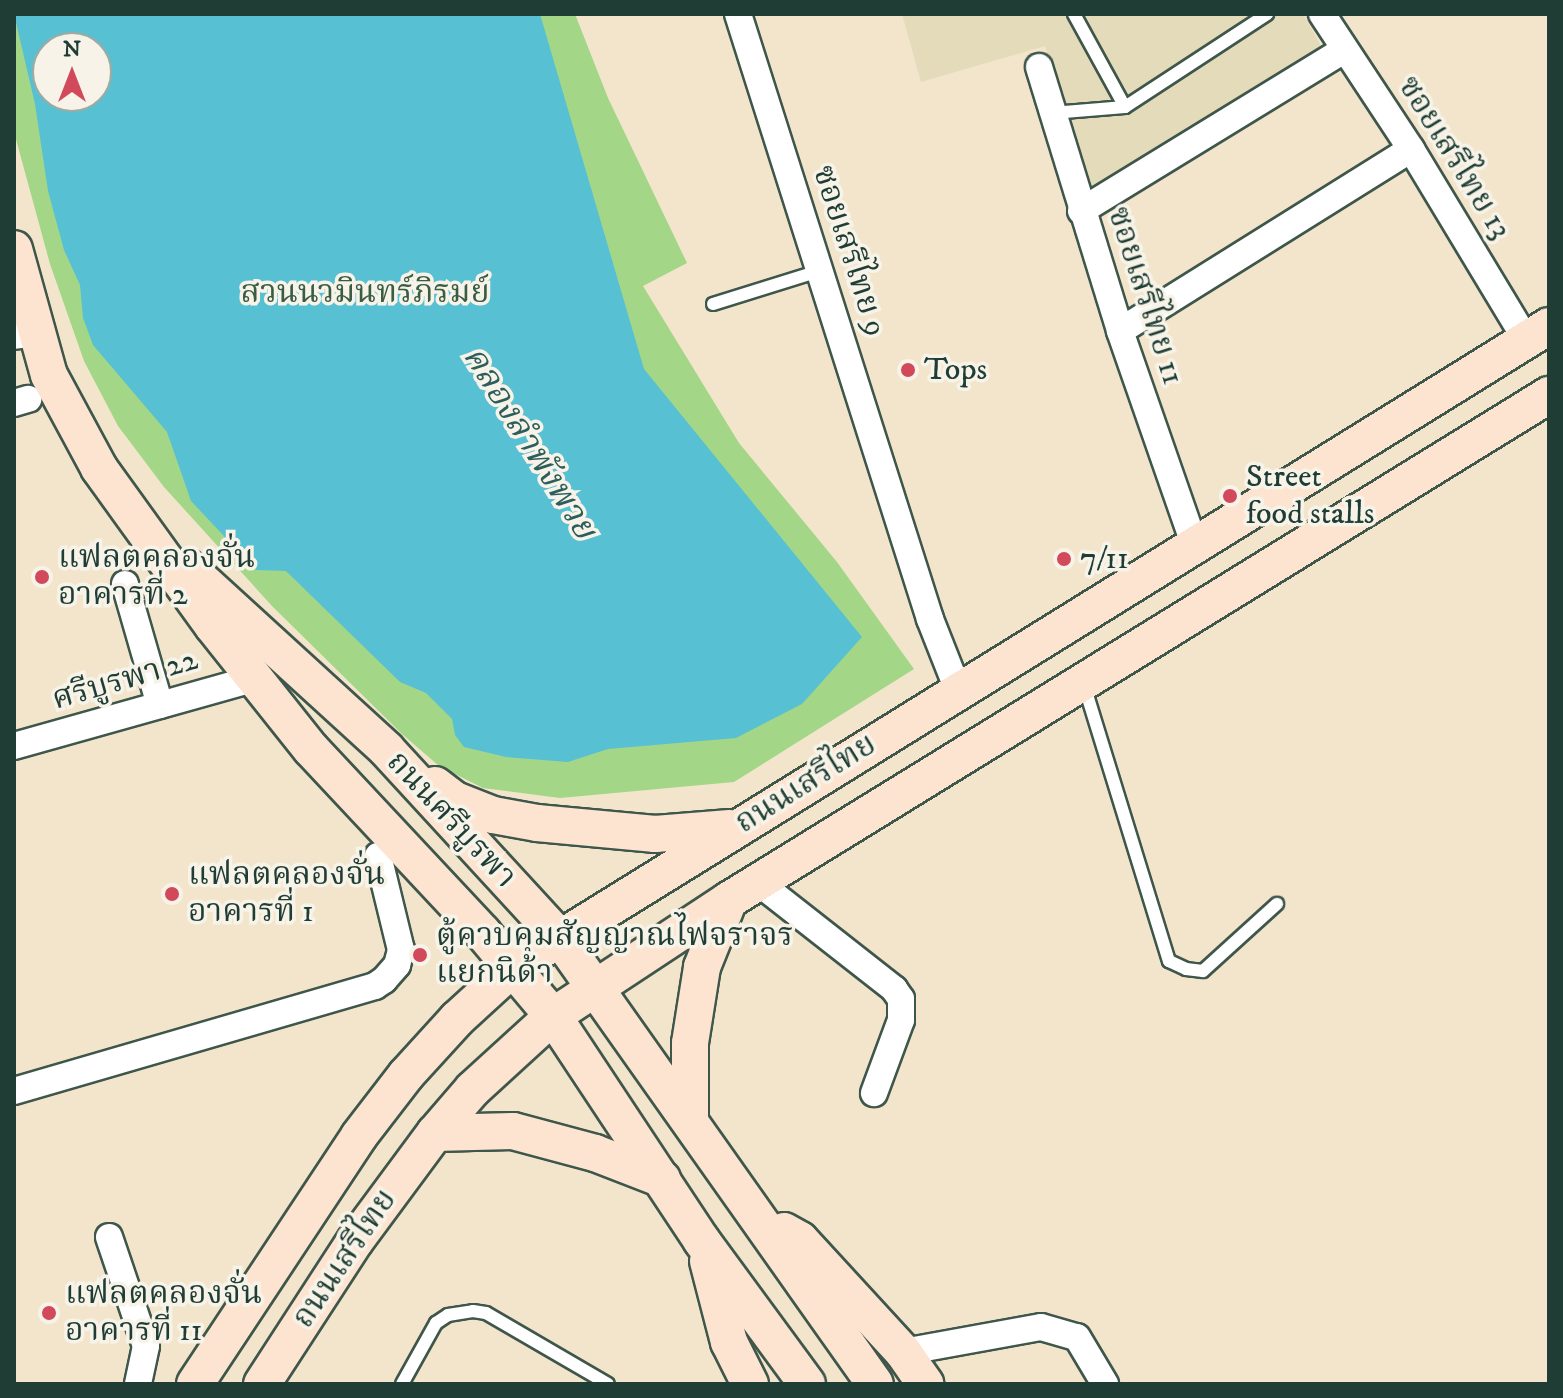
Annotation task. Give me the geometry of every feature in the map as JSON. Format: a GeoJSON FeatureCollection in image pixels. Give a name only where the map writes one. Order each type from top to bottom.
{"type":"FeatureCollection","features":[{"type":"Feature","properties":{"kind":"main road","name":"ถนนศรีบูรพา"},"geometry":{"type":"LineString","coordinates":[[14,249],[24,334],[99,468],[253,679],[311,749],[514,967],[553,1016],[702,1241],[807,1384]]}},
{"type":"Feature","properties":{"kind":"main road","name":"ถนนเสรีไทย"},"geometry":{"type":"LineString","coordinates":[[195,1384],[369,1123],[406,1075],[466,1009],[514,967],[1538,333]]}},
{"type":"Feature","properties":{"kind":"main road","name":"ถนนเสรีไทย"},"geometry":{"type":"LineString","coordinates":[[262,1384],[355,1241],[435,1133],[473,1089],[553,1016],[596,985],[744,892],[1549,395]]}},
{"type":"Feature","properties":{"kind":"main road","name":"ถนนศรีบูรพา"},"geometry":{"type":"LineString","coordinates":[[148,533],[247,619],[386,749],[559,937],[596,985],[875,1384]]}},
{"type":"Feature","properties":{"kind":"main road"},"geometry":{"type":"LineString","coordinates":[[386,749],[455,800],[493,815],[551,825],[655,834],[736,828]]}},
{"type":"Feature","properties":{"kind":"main road"},"geometry":{"type":"LineString","coordinates":[[690,1121],[690,1043],[702,967],[744,892]]}},
{"type":"Feature","properties":{"kind":"main road"},"geometry":{"type":"LineString","coordinates":[[435,1133],[513,1131],[595,1153],[662,1179]]}},
{"type":"Feature","properties":{"kind":"main road"},"geometry":{"type":"LineString","coordinates":[[758,1217],[800,1240],[903,1352],[925,1384]]}},
{"type":"Feature","properties":{"kind":"main road"},"geometry":{"type":"LineString","coordinates":[[702,1241],[729,1342],[750,1384]]}},
{"type":"Feature","properties":{"kind":"street","name":"ซอยเสรีไทย 9"},"geometry":{"type":"LineString","coordinates":[[738,14],[930,619],[958,690]]}},
{"type":"Feature","properties":{"kind":"street","name":"ซอยเสรีไทย 13"},"geometry":{"type":"LineString","coordinates":[[1322,14],[1538,333]]}},
{"type":"Feature","properties":{"kind":"street"},"geometry":{"type":"LineString","coordinates":[[1081,211],[1344,50]]}},
{"type":"Feature","properties":{"kind":"street","name":"ซอยเสรีไทย 11"},"geometry":{"type":"LineString","coordinates":[[1039,67],[1081,211],[1194,544]]}},
{"type":"Feature","properties":{"kind":"street"},"geometry":{"type":"LineString","coordinates":[[1120,331],[1411,149]]}},
{"type":"Feature","properties":{"kind":"street"},"geometry":{"type":"LineString","coordinates":[[125,584],[160,705]]}},
{"type":"Feature","properties":{"kind":"street","name":"ศรีบูรพา 22"},"geometry":{"type":"LineString","coordinates":[[14,746],[253,679]]}},
{"type":"Feature","properties":{"kind":"street"},"geometry":{"type":"LineString","coordinates":[[14,1091],[375,986],[397,965],[401,950],[378,856]]}},
{"type":"Feature","properties":{"kind":"street"},"geometry":{"type":"LineString","coordinates":[[744,892],[894,989],[901,999],[901,1020],[874,1093]]}},
{"type":"Feature","properties":{"kind":"street"},"geometry":{"type":"LineString","coordinates":[[109,1237],[146,1346],[138,1384]]}},
{"type":"Feature","properties":{"kind":"street"},"geometry":{"type":"LineString","coordinates":[[903,1352],[1041,1327],[1077,1337],[1105,1384]]}},
{"type":"Feature","properties":{"kind":"lane"},"geometry":{"type":"LineString","coordinates":[[1074,14],[1125,107]]}},
{"type":"Feature","properties":{"kind":"lane"},"geometry":{"type":"LineString","coordinates":[[1052,113],[1125,107],[1267,14]]}},
{"type":"Feature","properties":{"kind":"lane"},"geometry":{"type":"LineString","coordinates":[[713,304],[819,271]]}},
{"type":"Feature","properties":{"kind":"lane"},"geometry":{"type":"LineString","coordinates":[[1083,681],[1169,961],[1186,969],[1203,971],[1277,904]]}},
{"type":"Feature","properties":{"kind":"lane"},"geometry":{"type":"LineString","coordinates":[[402,1384],[436,1323],[448,1315],[473,1311],[486,1313],[608,1384]]}},
{"type":"Feature","properties":{"kind":"shaded area"},"geometry":{"type":"Polygon","coordinates":[[[902,14],[1303,14],[1323,49],[1093,188],[1045,46],[921,82],[902,14]]]}},
{"type":"Feature","properties":{"kind":"green space","name":"สวนนวมินทร์ภิรมย์"},"geometry":{"type":"Polygon","coordinates":[[[14,14],[575,14],[608,98],[687,263],[643,286],[739,443],[837,562],[914,669],[734,782],[560,798],[483,788],[439,766],[402,734],[272,606],[164,487],[118,426],[84,361],[50,264],[14,132],[14,14]]]}},
{"type":"Feature","properties":{"kind":"water","name":"สวนนวมินทร์ภิรมย์"},"geometry":{"type":"Polygon","coordinates":[[[14,14],[540,14],[644,369],[862,637],[802,704],[736,738],[608,749],[568,762],[506,757],[464,747],[455,735],[452,719],[426,693],[400,682],[286,571],[256,570],[191,501],[167,432],[93,345],[83,318],[80,285],[64,250],[48,191],[36,112],[112,112],[112,32],[32,32],[32,91],[14,14]]]}},
{"type":"Feature","properties":{"kind":"place","name":"Tops"},"geometry":{"type":"Point","coordinates":[908,370]}},
{"type":"Feature","properties":{"kind":"place","name":"Street food stalls"},"geometry":{"type":"Point","coordinates":[1230,496]}},
{"type":"Feature","properties":{"kind":"place","name":"7/11"},"geometry":{"type":"Point","coordinates":[1064,559]}},
{"type":"Feature","properties":{"kind":"place","name":"แฟลตคลองจั่น อาคารที่ 2"},"geometry":{"type":"Point","coordinates":[42,577]}},
{"type":"Feature","properties":{"kind":"place","name":"แฟลตคลองจั่น อาคารที่ 1"},"geometry":{"type":"Point","coordinates":[172,894]}},
{"type":"Feature","properties":{"kind":"place","name":"ตู้ควบคุมสัญญาณไฟจราจร แยกนิด้า"},"geometry":{"type":"Point","coordinates":[420,955]}},
{"type":"Feature","properties":{"kind":"place","name":"แฟลตคลองจั่น อาคารที่ 11"},"geometry":{"type":"Point","coordinates":[49,1313]}},
{"type":"Feature","properties":{"kind":"water label","name":"คลองลำพังพวย"},"geometry":{"type":"Point","coordinates":[529,443]}}]}
